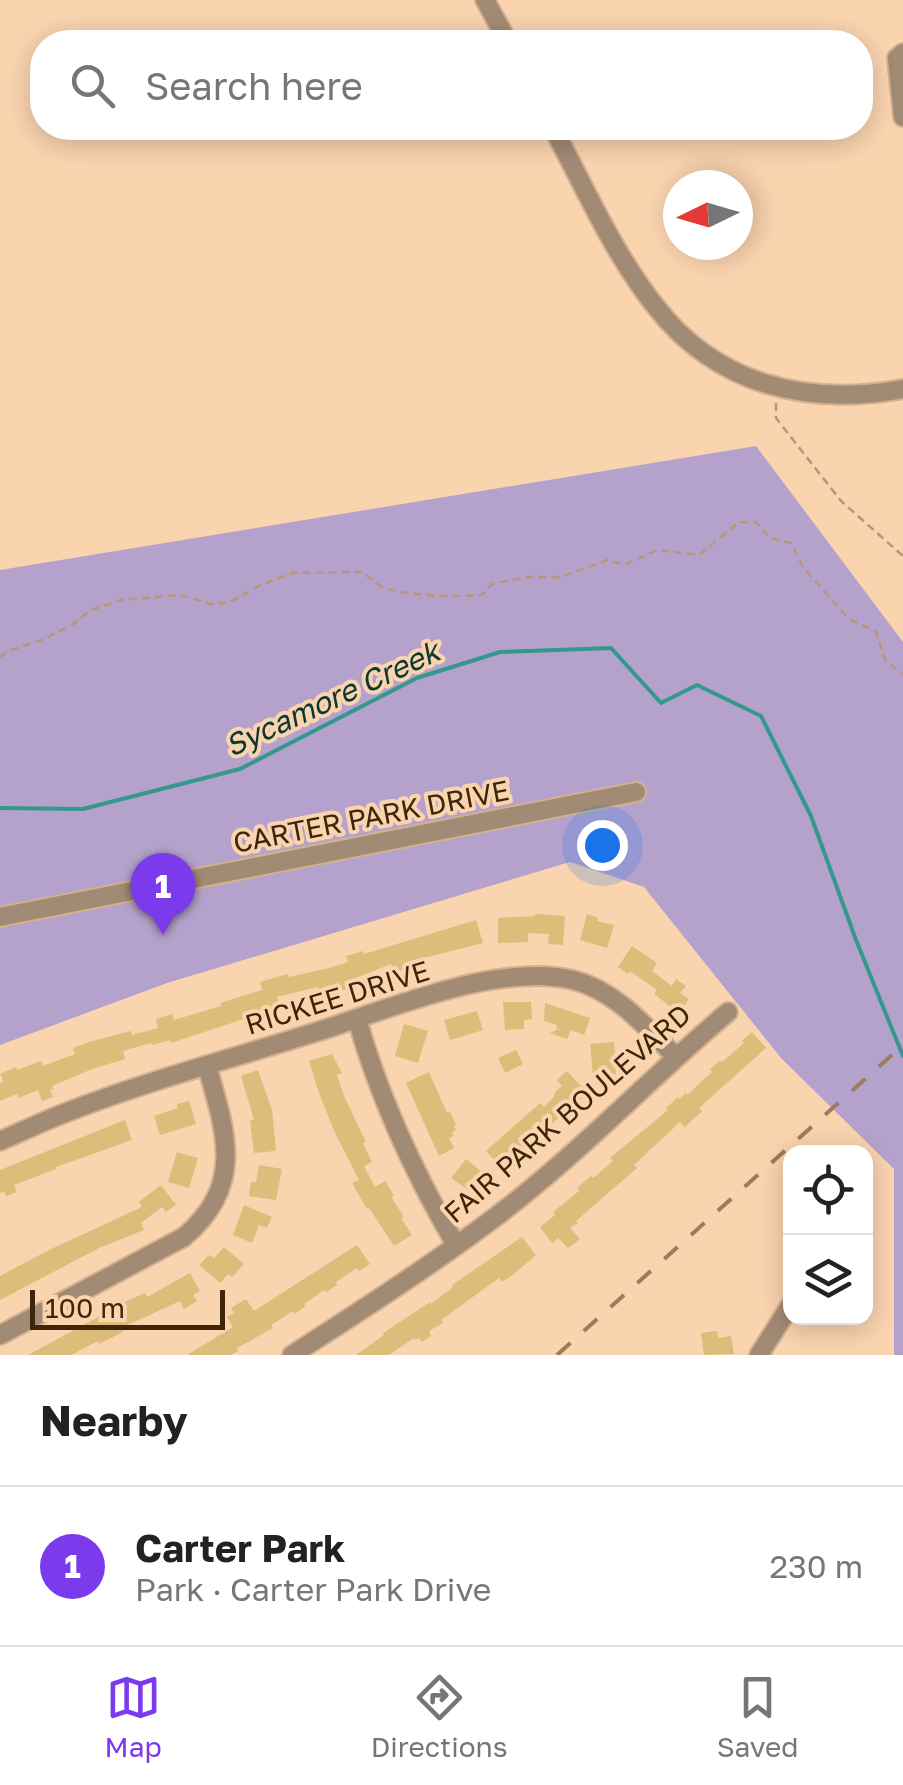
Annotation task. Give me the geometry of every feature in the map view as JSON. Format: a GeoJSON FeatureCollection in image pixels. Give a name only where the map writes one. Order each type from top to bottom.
{"type":"FeatureCollection","features":[{"type":"Feature","properties":{"kind":"street"},"geometry":{"type":"LineString","coordinates":[[486,0],[502,30]]}},
{"type":"Feature","properties":{"kind":"street"},"geometry":{"type":"LineString","coordinates":[[903,53],[897,58],[897,68],[903,117]]}},
{"type":"Feature","properties":{"kind":"street"},"geometry":{"type":"LineString","coordinates":[[559,140],[618,250],[658,309],[710,358],[736,373],[798,392],[834,396],[903,389]]}},
{"type":"Feature","properties":{"kind":"street","name":"CARTER PARK DRIVE"},"geometry":{"type":"LineString","coordinates":[[0,917],[636,792]]}},
{"type":"Feature","properties":{"kind":"street","name":"RICKEE DRIVE"},"geometry":{"type":"LineString","coordinates":[[0,1141],[69,1111],[207,1066],[480,982],[522,976],[553,976],[598,990],[638,1019],[676,1057]]}},
{"type":"Feature","properties":{"kind":"street","name":"FAIR PARK BOULEVARD"},"geometry":{"type":"LineString","coordinates":[[292,1355],[494,1218],[728,1012]]}},
{"type":"Feature","properties":{"kind":"street"},"geometry":{"type":"LineString","coordinates":[[358,1019],[369,1061],[396,1131],[456,1245]]}},
{"type":"Feature","properties":{"kind":"street"},"geometry":{"type":"LineString","coordinates":[[0,1335],[184,1237],[208,1214],[217,1200],[226,1139],[207,1066]]}},
{"type":"Feature","properties":{"kind":"street"},"geometry":{"type":"LineString","coordinates":[[759,1355],[783,1317]]}},
{"type":"Feature","properties":{"kind":"path"},"geometry":{"type":"LineString","coordinates":[[776,386],[776,418],[841,501],[903,556]]}},
{"type":"Feature","properties":{"kind":"path"},"geometry":{"type":"LineString","coordinates":[[0,658],[6,652],[44,640],[91,610],[121,600],[181,595],[211,604],[228,603],[292,573],[362,572],[380,587],[413,594],[470,596],[483,594],[492,584],[526,577],[561,577],[606,560],[624,564],[658,550],[699,555],[739,522],[756,522],[770,538],[791,543],[803,567],[848,618],[876,632],[885,660],[903,675]]}},
{"type":"Feature","properties":{"kind":"shaded area"},"geometry":{"type":"Polygon","coordinates":[[[756,446],[903,642],[903,1355],[894,1355],[894,1169],[781,1058],[644,887],[570,862],[167,983],[0,1045],[0,570],[756,446]]]}},
{"type":"Feature","properties":{"kind":"building"},"geometry":{"type":"Polygon","coordinates":[[[587,914],[614,925],[607,948],[580,940],[587,914]]]}},
{"type":"Feature","properties":{"kind":"building"},"geometry":{"type":"Polygon","coordinates":[[[565,916],[563,945],[548,944],[549,934],[528,933],[528,942],[498,943],[498,918],[565,916]]]}},
{"type":"Feature","properties":{"kind":"building"},"geometry":{"type":"Polygon","coordinates":[[[476,920],[483,943],[408,962],[410,968],[394,973],[391,964],[354,979],[357,986],[320,997],[318,987],[277,997],[281,1009],[171,1043],[151,1043],[123,1051],[125,1059],[52,1086],[53,1097],[42,1101],[38,1090],[0,1101],[0,1083],[4,1082],[0,1074],[16,1067],[17,1070],[41,1061],[43,1066],[75,1054],[73,1048],[89,1042],[158,1028],[156,1019],[172,1014],[174,1020],[221,1006],[220,1003],[262,990],[260,982],[329,968],[348,962],[346,956],[476,920]]]}},
{"type":"Feature","properties":{"kind":"building"},"geometry":{"type":"Polygon","coordinates":[[[632,946],[657,963],[652,971],[672,986],[676,979],[686,986],[680,993],[689,999],[679,1013],[654,994],[657,990],[618,967],[632,946]]]}},
{"type":"Feature","properties":{"kind":"building"},"geometry":{"type":"Polygon","coordinates":[[[503,1002],[531,1002],[532,1019],[524,1020],[524,1029],[505,1030],[503,1002]]]}},
{"type":"Feature","properties":{"kind":"building"},"geometry":{"type":"Polygon","coordinates":[[[545,1003],[590,1018],[584,1035],[571,1030],[567,1039],[550,1033],[560,1028],[544,1021],[545,1003]]]}},
{"type":"Feature","properties":{"kind":"building"},"geometry":{"type":"Polygon","coordinates":[[[477,1011],[483,1030],[450,1040],[444,1020],[477,1011]]]}},
{"type":"Feature","properties":{"kind":"building"},"geometry":{"type":"Polygon","coordinates":[[[404,1024],[428,1031],[418,1063],[395,1056],[404,1024]]]}},
{"type":"Feature","properties":{"kind":"building"},"geometry":{"type":"Polygon","coordinates":[[[752,1032],[766,1048],[699,1108],[702,1111],[685,1127],[680,1122],[634,1165],[637,1168],[576,1221],[570,1228],[580,1239],[568,1248],[558,1238],[552,1243],[540,1227],[555,1215],[553,1212],[613,1161],[610,1158],[678,1097],[687,1095],[752,1032]]]}},
{"type":"Feature","properties":{"kind":"building"},"geometry":{"type":"Polygon","coordinates":[[[614,1042],[616,1074],[593,1076],[590,1044],[614,1042]]]}},
{"type":"Feature","properties":{"kind":"building"},"geometry":{"type":"Polygon","coordinates":[[[516,1050],[523,1064],[505,1073],[498,1058],[516,1050]]]}},
{"type":"Feature","properties":{"kind":"building"},"geometry":{"type":"Polygon","coordinates":[[[332,1054],[342,1073],[337,1075],[344,1096],[372,1162],[364,1166],[375,1187],[385,1181],[412,1235],[394,1246],[352,1183],[359,1180],[319,1093],[309,1061],[332,1054]]]}},
{"type":"Feature","properties":{"kind":"building"},"geometry":{"type":"Polygon","coordinates":[[[258,1070],[272,1110],[276,1151],[254,1153],[250,1120],[254,1120],[241,1076],[258,1070]]]}},
{"type":"Feature","properties":{"kind":"building"},"geometry":{"type":"Polygon","coordinates":[[[567,1071],[587,1093],[502,1168],[486,1151],[540,1103],[544,1107],[562,1086],[557,1080],[567,1071]]]}},
{"type":"Feature","properties":{"kind":"building"},"geometry":{"type":"Polygon","coordinates":[[[429,1072],[456,1124],[454,1136],[449,1138],[454,1148],[439,1156],[406,1083],[429,1072]]]}},
{"type":"Feature","properties":{"kind":"building"},"geometry":{"type":"Polygon","coordinates":[[[189,1101],[196,1124],[160,1135],[154,1116],[189,1101]]]}},
{"type":"Feature","properties":{"kind":"building"},"geometry":{"type":"Polygon","coordinates":[[[125,1120],[132,1140],[14,1185],[17,1192],[6,1196],[4,1191],[0,1193],[0,1170],[125,1120]]]}},
{"type":"Feature","properties":{"kind":"building"},"geometry":{"type":"Polygon","coordinates":[[[177,1152],[198,1158],[189,1188],[168,1182],[177,1152]]]}},
{"type":"Feature","properties":{"kind":"building"},"geometry":{"type":"Polygon","coordinates":[[[466,1159],[490,1179],[477,1196],[451,1178],[466,1159]]]}},
{"type":"Feature","properties":{"kind":"building"},"geometry":{"type":"Polygon","coordinates":[[[259,1165],[282,1169],[276,1200],[249,1196],[259,1165]]]}},
{"type":"Feature","properties":{"kind":"building"},"geometry":{"type":"Polygon","coordinates":[[[161,1185],[176,1205],[166,1212],[162,1207],[141,1223],[144,1230],[99,1248],[0,1300],[0,1276],[142,1207],[139,1202],[161,1185]]]}},
{"type":"Feature","properties":{"kind":"building"},"geometry":{"type":"Polygon","coordinates":[[[244,1205],[272,1217],[267,1228],[259,1225],[252,1243],[233,1235],[244,1205]]]}},
{"type":"Feature","properties":{"kind":"building"},"geometry":{"type":"Polygon","coordinates":[[[522,1237],[536,1255],[513,1275],[502,1282],[499,1278],[441,1320],[443,1323],[429,1331],[431,1336],[422,1342],[414,1338],[389,1355],[356,1355],[383,1333],[431,1304],[522,1237]]]}},
{"type":"Feature","properties":{"kind":"building"},"geometry":{"type":"Polygon","coordinates":[[[357,1245],[370,1264],[359,1271],[357,1268],[295,1314],[293,1311],[271,1325],[273,1328],[237,1348],[238,1351],[231,1355],[187,1355],[233,1327],[227,1317],[234,1313],[231,1308],[246,1299],[254,1311],[357,1245]]]}},
{"type":"Feature","properties":{"kind":"building"},"geometry":{"type":"Polygon","coordinates":[[[224,1247],[244,1264],[220,1283],[199,1265],[209,1255],[214,1258],[224,1247]]]}},
{"type":"Feature","properties":{"kind":"building"},"geometry":{"type":"Polygon","coordinates":[[[190,1273],[200,1291],[193,1295],[197,1301],[184,1309],[180,1301],[71,1355],[28,1355],[100,1316],[103,1322],[125,1310],[122,1303],[145,1293],[147,1297],[190,1273]]]}},
{"type":"Feature","properties":{"kind":"building"},"geometry":{"type":"Polygon","coordinates":[[[717,1331],[718,1338],[731,1336],[734,1354],[704,1355],[701,1333],[717,1331]]]}},
{"type":"Feature","properties":{"kind":"waterway","name":"Sycamore Creek"},"geometry":{"type":"LineString","coordinates":[[0,808],[83,809],[240,769],[417,678],[500,652],[611,648],[661,703],[697,685],[761,716],[811,816],[903,1056]]}},
{"type":"Feature","properties":{"kind":"railway"},"geometry":{"type":"LineString","coordinates":[[557,1355],[903,1045]]}},
{"type":"Feature","properties":{"kind":"place","name":"Carter Park"},"geometry":{"type":"Point","coordinates":[163,935]}}]}
